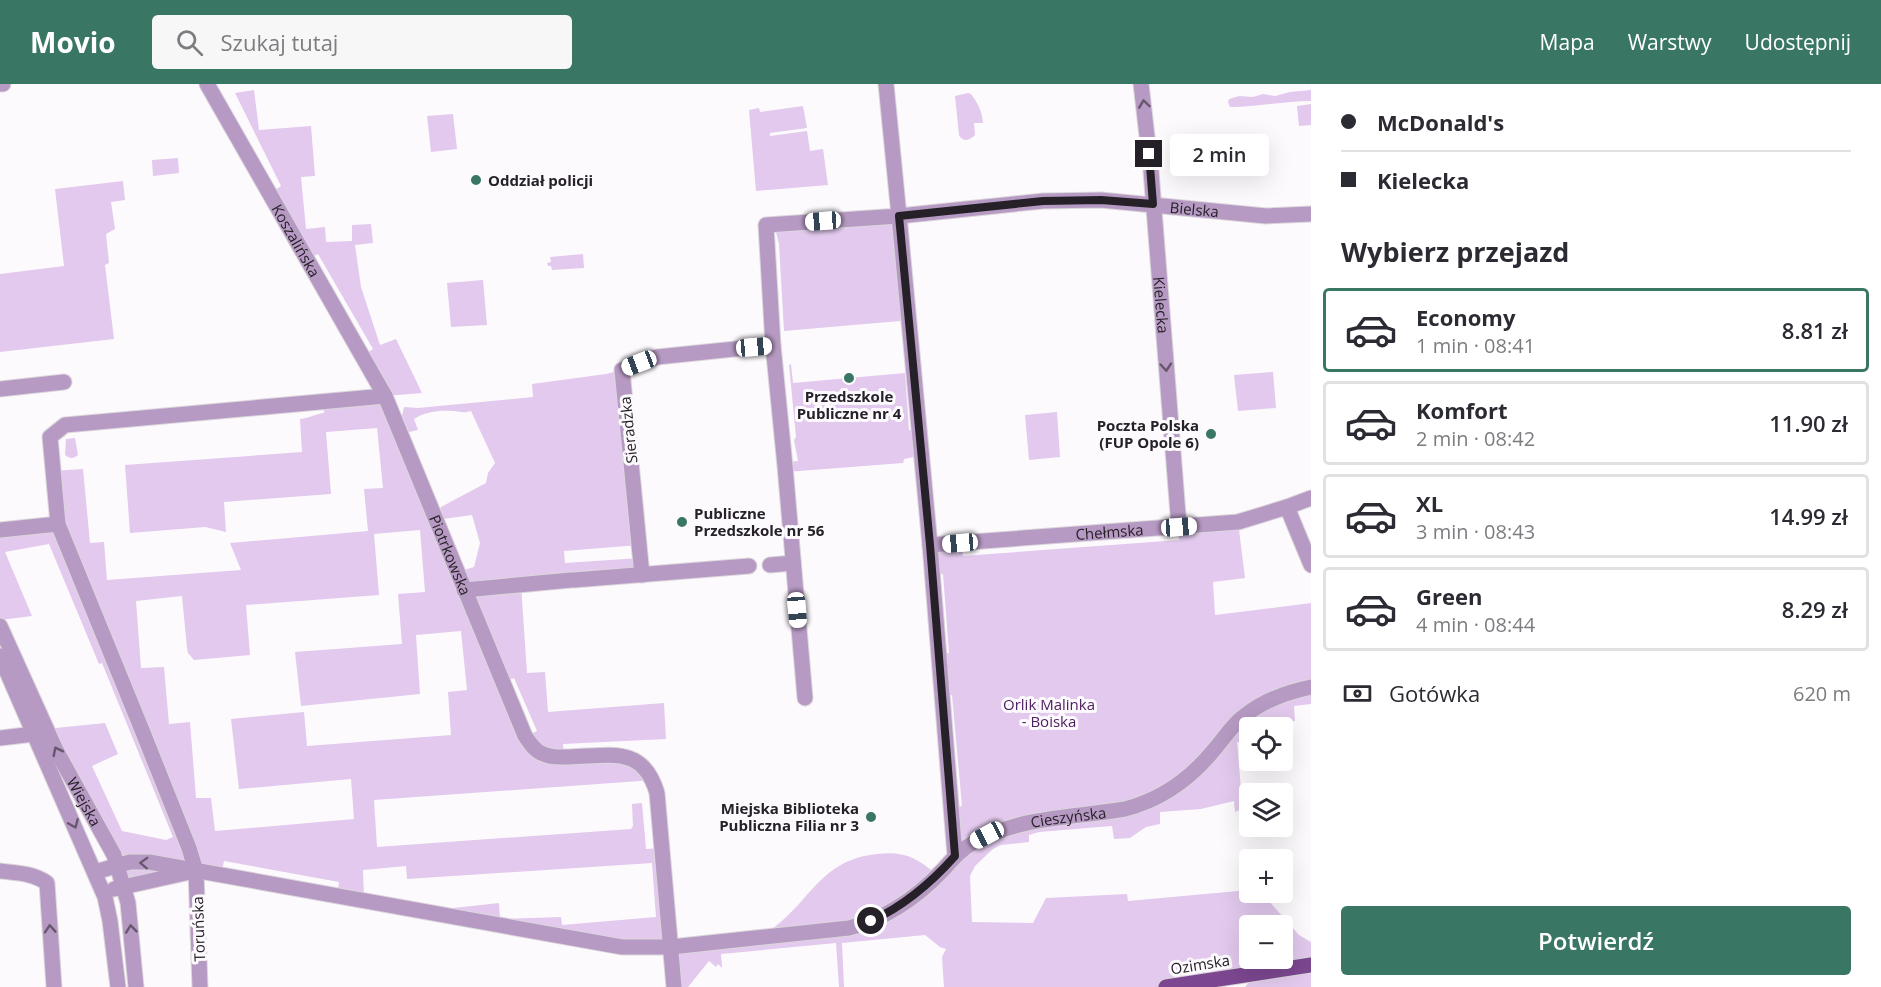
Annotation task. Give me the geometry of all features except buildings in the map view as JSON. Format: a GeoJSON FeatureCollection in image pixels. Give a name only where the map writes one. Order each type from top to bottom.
{"type":"FeatureCollection","features":[{"type":"Feature","properties":{"kind":"main road","name":"Ozimska"},"geometry":{"type":"LineString","coordinates":[[1166,987],[1311,966]]}},
{"type":"Feature","properties":{"kind":"street","name":"Koszalińska"},"geometry":{"type":"LineString","coordinates":[[207,84],[385,396]]}},
{"type":"Feature","properties":{"kind":"street"},"geometry":{"type":"LineString","coordinates":[[886,84],[930,545],[955,856]]}},
{"type":"Feature","properties":{"kind":"street","name":"Kielecka"},"geometry":{"type":"LineString","coordinates":[[1141,84],[1179,527]]}},
{"type":"Feature","properties":{"kind":"street","name":"Bielska"},"geometry":{"type":"LineString","coordinates":[[773,345],[766,225],[899,216],[1043,201],[1101,200],[1266,216],[1311,214]]}},
{"type":"Feature","properties":{"kind":"street"},"geometry":{"type":"LineString","coordinates":[[773,345],[805,698]]}},
{"type":"Feature","properties":{"kind":"street","name":"Sieradzka"},"geometry":{"type":"LineString","coordinates":[[642,574],[622,370],[657,357],[773,345]]}},
{"type":"Feature","properties":{"kind":"street"},"geometry":{"type":"LineString","coordinates":[[0,389],[64,382]]}},
{"type":"Feature","properties":{"kind":"street"},"geometry":{"type":"LineString","coordinates":[[195,871],[185,838],[58,524],[50,437],[65,425],[385,396]]}},
{"type":"Feature","properties":{"kind":"street","name":"Piotrkowska"},"geometry":{"type":"LineString","coordinates":[[385,396],[524,735],[541,753],[554,757],[622,756],[638,761],[648,770],[654,780],[674,987]]}},
{"type":"Feature","properties":{"kind":"street","name":"Chełmska"},"geometry":{"type":"LineString","coordinates":[[930,545],[1238,522],[1311,498]]}},
{"type":"Feature","properties":{"kind":"street"},"geometry":{"type":"LineString","coordinates":[[1287,507],[1311,566]]}},
{"type":"Feature","properties":{"kind":"street"},"geometry":{"type":"LineString","coordinates":[[0,530],[58,524]]}},
{"type":"Feature","properties":{"kind":"street"},"geometry":{"type":"LineString","coordinates":[[770,565],[793,563]]}},
{"type":"Feature","properties":{"kind":"street"},"geometry":{"type":"LineString","coordinates":[[464,590],[749,566]]}},
{"type":"Feature","properties":{"kind":"street","name":"Wiejska"},"geometry":{"type":"LineString","coordinates":[[0,626],[56,750],[107,838],[118,865],[132,934],[136,987]]}},
{"type":"Feature","properties":{"kind":"street","name":"Wiejska"},"geometry":{"type":"LineString","coordinates":[[0,656],[103,893],[110,921],[117,987]]}},
{"type":"Feature","properties":{"kind":"street","name":"Cieszyńska"},"geometry":{"type":"LineString","coordinates":[[671,947],[834,930],[861,925],[884,915],[910,899],[942,871],[955,856],[987,835],[1042,819],[1118,811],[1149,802],[1189,776],[1211,754],[1235,724],[1252,711],[1287,693],[1311,687]]}},
{"type":"Feature","properties":{"kind":"street"},"geometry":{"type":"LineString","coordinates":[[0,738],[34,734]]}},
{"type":"Feature","properties":{"kind":"street"},"geometry":{"type":"LineString","coordinates":[[95,872],[130,862],[149,862],[622,947],[671,947]]}},
{"type":"Feature","properties":{"kind":"street"},"geometry":{"type":"LineString","coordinates":[[0,871],[27,874],[47,883],[54,987]]}},
{"type":"Feature","properties":{"kind":"street"},"geometry":{"type":"LineString","coordinates":[[103,893],[124,886],[195,871]]}},
{"type":"Feature","properties":{"kind":"street","name":"Toruńska"},"geometry":{"type":"LineString","coordinates":[[195,871],[200,987]]}},
{"type":"Feature","properties":{"kind":"green space"},"geometry":{"type":"Polygon","coordinates":[[[254,90],[259,130],[311,126],[315,176],[301,177],[306,229],[325,227],[326,242],[352,241],[352,225],[371,224],[373,243],[355,245],[361,287],[380,345],[396,339],[422,393],[385,396],[457,572],[474,567],[480,543],[472,515],[443,519],[439,513],[441,507],[486,483],[488,473],[495,463],[471,411],[442,411],[422,415],[414,419],[418,430],[409,432],[402,416],[404,407],[418,408],[533,397],[532,384],[622,370],[639,545],[564,551],[565,563],[640,558],[642,575],[521,585],[527,673],[545,672],[548,712],[664,703],[666,739],[563,744],[564,757],[623,756],[654,780],[374,800],[377,847],[631,829],[633,826],[632,804],[642,803],[646,849],[662,848],[671,947],[435,910],[499,903],[500,919],[561,917],[562,925],[656,917],[652,863],[407,879],[406,866],[363,870],[364,899],[337,896],[339,882],[224,861],[221,875],[124,886],[46,729],[105,723],[118,754],[92,766],[122,831],[166,840],[173,837],[102,663],[99,664],[49,544],[5,552],[32,616],[0,620],[0,530],[57,524],[53,471],[83,469],[90,543],[104,542],[107,580],[241,570],[230,543],[368,531],[364,489],[383,488],[377,428],[326,432],[331,494],[224,502],[226,532],[205,527],[130,533],[125,465],[302,452],[300,419],[324,413],[323,402],[384,396],[362,356],[373,349],[318,254],[307,260],[269,194],[281,186],[235,93],[254,90]],[[420,530],[374,534],[379,595],[246,605],[250,655],[194,660],[187,648],[182,596],[136,601],[141,668],[164,667],[169,724],[190,722],[196,798],[211,798],[215,831],[354,819],[351,779],[239,789],[231,719],[304,712],[307,746],[451,735],[448,692],[467,690],[461,631],[416,635],[420,694],[301,706],[295,652],[402,644],[398,594],[425,592],[420,530]],[[514,678],[503,682],[526,736],[537,731],[514,678]]]}},
{"type":"Feature","properties":{"kind":"green space"},"geometry":{"type":"Polygon","coordinates":[[[1311,90],[1311,101],[1235,107],[1230,107],[1228,102],[1229,99],[1239,96],[1253,97],[1263,94],[1275,96],[1311,90]]]}},
{"type":"Feature","properties":{"kind":"green space"},"geometry":{"type":"Polygon","coordinates":[[[968,93],[978,104],[983,123],[974,123],[975,135],[966,140],[959,135],[955,96],[968,93]]]}},
{"type":"Feature","properties":{"kind":"green space"},"geometry":{"type":"Polygon","coordinates":[[[1311,104],[1311,125],[1299,126],[1297,106],[1311,104]]]}},
{"type":"Feature","properties":{"kind":"green space"},"geometry":{"type":"Polygon","coordinates":[[[803,106],[807,128],[770,133],[770,136],[807,131],[810,151],[823,149],[828,185],[756,191],[749,110],[759,108],[760,112],[803,106]]]}},
{"type":"Feature","properties":{"kind":"green space"},"geometry":{"type":"Polygon","coordinates":[[[453,114],[457,149],[431,152],[427,116],[453,114]]]}},
{"type":"Feature","properties":{"kind":"green space"},"geometry":{"type":"Polygon","coordinates":[[[178,158],[179,173],[153,176],[152,160],[178,158]]]}},
{"type":"Feature","properties":{"kind":"green space"},"geometry":{"type":"Polygon","coordinates":[[[123,181],[125,200],[111,202],[115,229],[106,234],[109,263],[105,265],[114,339],[0,352],[0,274],[64,266],[55,189],[123,181]]]}},
{"type":"Feature","properties":{"kind":"green space"},"geometry":{"type":"Polygon","coordinates":[[[899,219],[907,298],[900,321],[784,331],[779,244],[775,228],[899,219]]]}},
{"type":"Feature","properties":{"kind":"green space"},"geometry":{"type":"Polygon","coordinates":[[[583,254],[584,268],[552,270],[547,263],[551,262],[550,257],[583,254]]]}},
{"type":"Feature","properties":{"kind":"green space"},"geometry":{"type":"Polygon","coordinates":[[[483,280],[487,325],[451,327],[447,283],[483,280]]]}},
{"type":"Feature","properties":{"kind":"green space"},"geometry":{"type":"Polygon","coordinates":[[[791,364],[793,383],[905,373],[909,430],[912,430],[914,457],[904,459],[903,463],[786,472],[785,462],[798,461],[794,440],[796,437],[789,365],[791,364]]]}},
{"type":"Feature","properties":{"kind":"green space"},"geometry":{"type":"Polygon","coordinates":[[[1273,372],[1276,408],[1238,411],[1234,375],[1273,372]]]}},
{"type":"Feature","properties":{"kind":"green space"},"geometry":{"type":"Polygon","coordinates":[[[1057,412],[1060,457],[1029,460],[1025,415],[1057,412]]]}},
{"type":"Feature","properties":{"kind":"green space"},"geometry":{"type":"Polygon","coordinates":[[[75,438],[78,455],[70,458],[65,455],[66,439],[75,438]]]}},
{"type":"Feature","properties":{"kind":"green space","name":"Orlik Malinka - Boiska"},"geometry":{"type":"Polygon","coordinates":[[[1238,522],[1245,578],[1213,582],[1215,615],[1311,603],[1311,704],[1294,706],[1295,721],[1293,721],[1293,717],[1239,717],[1239,742],[1237,742],[1240,783],[1239,810],[1235,812],[1234,801],[1201,809],[1160,812],[1160,824],[1146,827],[1130,838],[1114,839],[1112,826],[1039,832],[1029,835],[1029,842],[1001,845],[993,849],[975,866],[970,876],[972,922],[1033,923],[1046,898],[1127,894],[1128,901],[1239,891],[1239,903],[1271,903],[1281,915],[1239,915],[1239,969],[1293,969],[1293,928],[1311,942],[1311,987],[1245,987],[1257,974],[1216,986],[1218,987],[944,987],[942,957],[946,949],[925,935],[842,943],[844,987],[839,987],[836,943],[721,954],[722,968],[718,964],[716,967],[709,961],[688,987],[674,987],[671,947],[772,929],[786,918],[829,873],[842,864],[858,858],[894,853],[909,856],[936,874],[955,856],[951,808],[962,806],[952,695],[941,696],[938,654],[949,653],[943,574],[932,575],[930,545],[961,543],[963,556],[1179,540],[1179,527],[1238,522]]]}},
{"type":"Feature","properties":{"kind":"place","name":"Oddział policji"},"geometry":{"type":"Point","coordinates":[476,180]}},
{"type":"Feature","properties":{"kind":"place","name":"Przedszkole Publiczne nr 4"},"geometry":{"type":"Point","coordinates":[849,378]}},
{"type":"Feature","properties":{"kind":"place","name":"Poczta Polska (FUP Opole 6)"},"geometry":{"type":"Point","coordinates":[1211,434]}},
{"type":"Feature","properties":{"kind":"place","name":"Publiczne Przedszkole nr 56"},"geometry":{"type":"Point","coordinates":[682,522]}},
{"type":"Feature","properties":{"kind":"place","name":"Miejska Biblioteka Publiczna Filia nr 3"},"geometry":{"type":"Point","coordinates":[871,817]}},
{"type":"Feature","properties":{"kind":"route"},"geometry":{"type":"LineString","coordinates":[[871,921],[910,899],[942,871],[955,856],[930,545],[899,216],[1043,201],[1101,200],[1153,204],[1149,154]]}}]}
